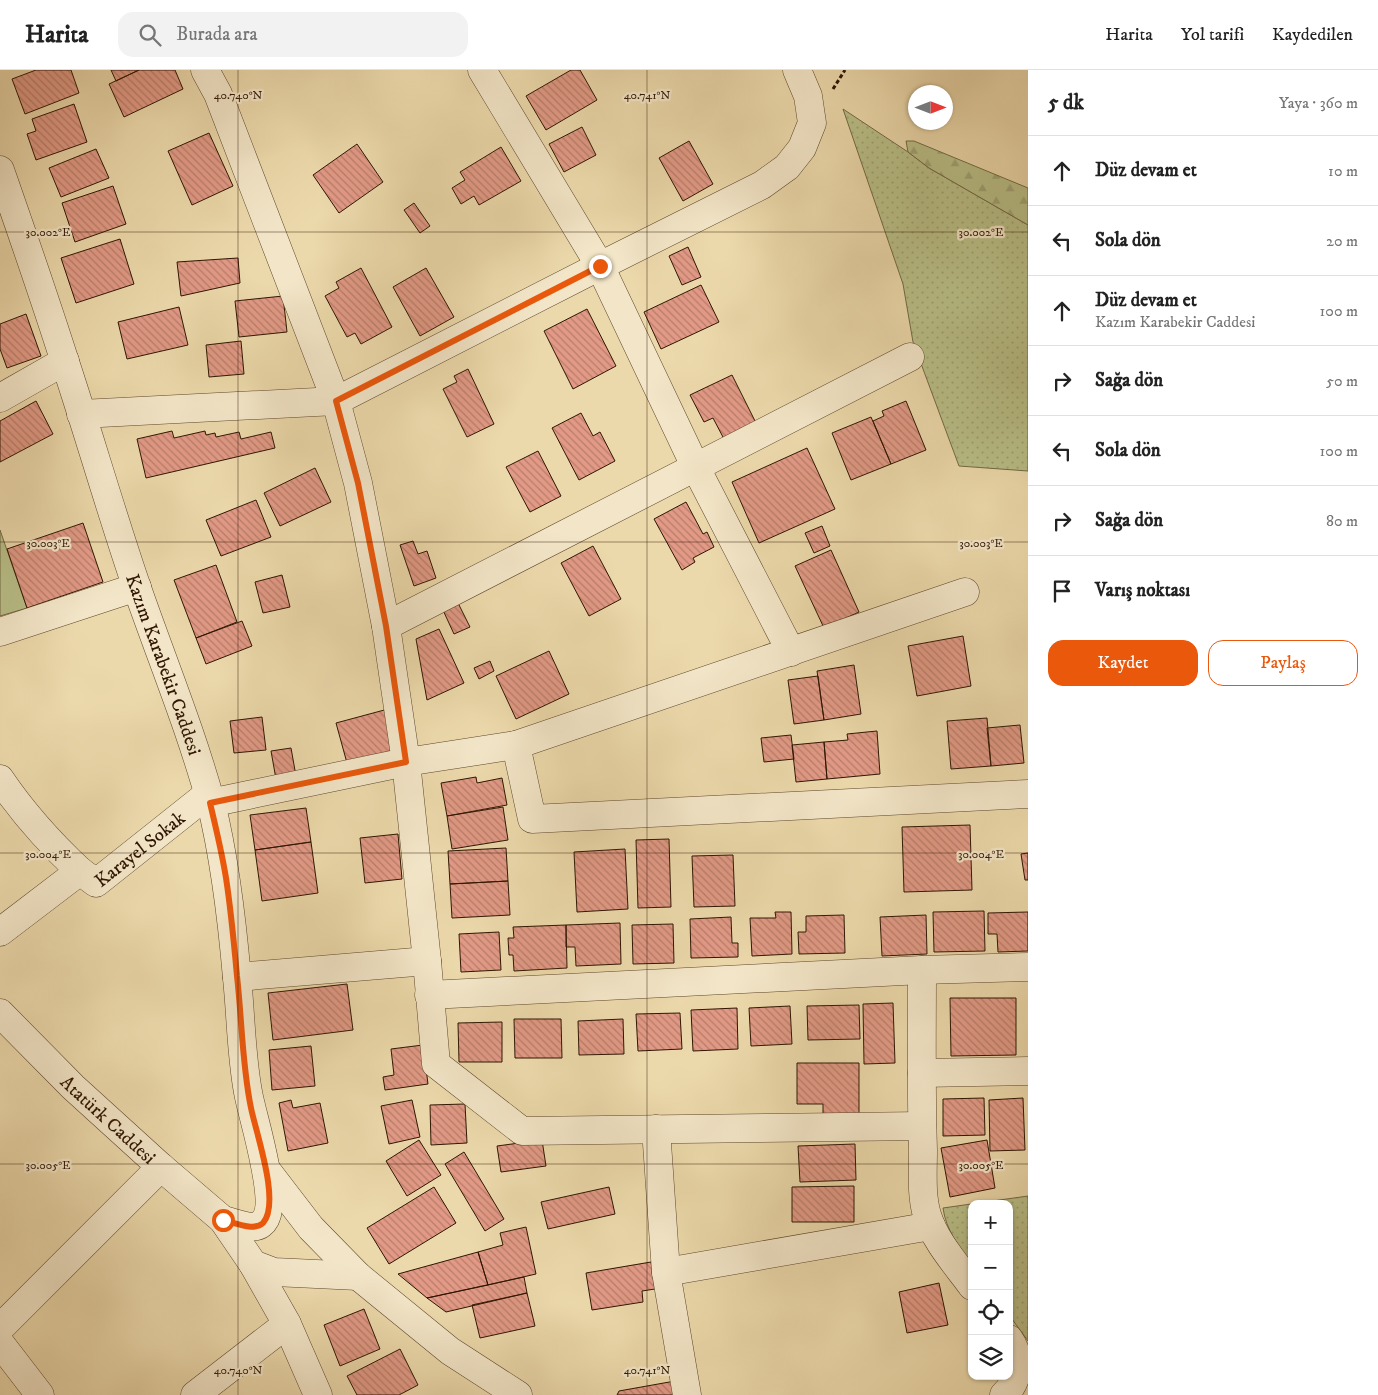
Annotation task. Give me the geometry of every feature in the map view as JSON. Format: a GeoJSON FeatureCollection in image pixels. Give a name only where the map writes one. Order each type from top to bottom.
{"type":"FeatureCollection","features":[{"type":"Feature","properties":{"kind":"street"},"geometry":{"type":"LineString","coordinates":[[205,70],[218,94],[336,401],[358,483],[386,626],[406,762],[428,961],[429,995],[436,1064],[522,1131],[922,1126]]}},
{"type":"Feature","properties":{"kind":"street"},"geometry":{"type":"LineString","coordinates":[[482,70],[600,266],[695,466],[791,652]]}},
{"type":"Feature","properties":{"kind":"street"},"geometry":{"type":"LineString","coordinates":[[81,414],[336,401],[762,185],[787,167],[802,148],[812,124],[808,96],[797,70]]}},
{"type":"Feature","properties":{"kind":"street","name":"Kazım Karabekir Caddesi"},"geometry":{"type":"LineString","coordinates":[[0,170],[10,228],[65,361],[137,587],[190,730],[209,799],[226,877],[247,1090],[268,1172]]}},
{"type":"Feature","properties":{"kind":"street"},"geometry":{"type":"LineString","coordinates":[[386,626],[910,357]]}},
{"type":"Feature","properties":{"kind":"street"},"geometry":{"type":"LineString","coordinates":[[0,398],[65,361]]}},
{"type":"Feature","properties":{"kind":"street"},"geometry":{"type":"LineString","coordinates":[[0,632],[137,587]]}},
{"type":"Feature","properties":{"kind":"street"},"geometry":{"type":"LineString","coordinates":[[209,799],[406,762],[516,744],[965,592]]}},
{"type":"Feature","properties":{"kind":"street"},"geometry":{"type":"LineString","coordinates":[[516,744],[532,818],[1028,794]]}},
{"type":"Feature","properties":{"kind":"street"},"geometry":{"type":"LineString","coordinates":[[0,779],[16,802],[50,843],[80,871]]}},
{"type":"Feature","properties":{"kind":"street","name":"Karayel Sokak"},"geometry":{"type":"LineString","coordinates":[[0,932],[80,871],[96,883],[209,799]]}},
{"type":"Feature","properties":{"kind":"street"},"geometry":{"type":"LineString","coordinates":[[237,977],[428,961]]}},
{"type":"Feature","properties":{"kind":"street"},"geometry":{"type":"LineString","coordinates":[[429,995],[922,970],[1028,967]]}},
{"type":"Feature","properties":{"kind":"street"},"geometry":{"type":"LineString","coordinates":[[922,970],[922,1126],[926,1213],[931,1226],[968,1280]]}},
{"type":"Feature","properties":{"kind":"street","name":"Atatürk Caddesi"},"geometry":{"type":"LineString","coordinates":[[0,1013],[73,1087],[223,1220]]}},
{"type":"Feature","properties":{"kind":"street"},"geometry":{"type":"LineString","coordinates":[[922,1073],[1028,1071]]}},
{"type":"Feature","properties":{"kind":"street"},"geometry":{"type":"LineString","coordinates":[[656,1129],[666,1272],[687,1395]]}},
{"type":"Feature","properties":{"kind":"street"},"geometry":{"type":"LineString","coordinates":[[0,1328],[161,1167]]}},
{"type":"Feature","properties":{"kind":"street"},"geometry":{"type":"LineString","coordinates":[[268,1172],[308,1223],[358,1276],[450,1351],[518,1395]]}},
{"type":"Feature","properties":{"kind":"street"},"geometry":{"type":"LineString","coordinates":[[268,1172],[268,1213],[251,1238],[248,1248],[251,1261],[263,1269],[274,1272],[358,1276]]}},
{"type":"Feature","properties":{"kind":"street"},"geometry":{"type":"LineString","coordinates":[[223,1220],[250,1227],[289,1216],[308,1223]]}},
{"type":"Feature","properties":{"kind":"street"},"geometry":{"type":"LineString","coordinates":[[223,1220],[251,1261],[287,1324],[318,1395]]}},
{"type":"Feature","properties":{"kind":"street"},"geometry":{"type":"LineString","coordinates":[[287,1324],[287,1289],[290,1273],[305,1250],[308,1223]]}},
{"type":"Feature","properties":{"kind":"street"},"geometry":{"type":"LineString","coordinates":[[666,1272],[931,1226]]}},
{"type":"Feature","properties":{"kind":"street"},"geometry":{"type":"LineString","coordinates":[[196,1395],[287,1324]]}},
{"type":"Feature","properties":{"kind":"street"},"geometry":{"type":"LineString","coordinates":[[0,1343],[40,1395]]}},
{"type":"Feature","properties":{"kind":"street"},"geometry":{"type":"LineString","coordinates":[[1004,1395],[1016,1378],[1018,1361],[1013,1344]]}},
{"type":"Feature","properties":{"kind":"green space"},"geometry":{"type":"Polygon","coordinates":[[[843,109],[929,168],[1028,225],[1028,471],[959,466],[913,342],[903,284],[843,109]]]}},
{"type":"Feature","properties":{"kind":"green space"},"geometry":{"type":"Polygon","coordinates":[[[906,141],[914,141],[1028,188],[1028,225],[929,168],[908,152],[906,141]]]}},
{"type":"Feature","properties":{"kind":"green space"},"geometry":{"type":"Polygon","coordinates":[[[0,530],[27,608],[0,616],[0,530]]]}},
{"type":"Feature","properties":{"kind":"green space"},"geometry":{"type":"Polygon","coordinates":[[[1028,1196],[1028,1341],[1013,1320],[1013,1200],[1000,1200],[1028,1196]]]}},
{"type":"Feature","properties":{"kind":"green space"},"geometry":{"type":"Polygon","coordinates":[[[968,1204],[968,1259],[950,1231],[943,1208],[968,1204]]]}},
{"type":"Feature","properties":{"kind":"building"},"geometry":{"type":"Polygon","coordinates":[[[36,70],[71,70],[79,93],[25,114],[12,79],[36,70]]]}},
{"type":"Feature","properties":{"kind":"building"},"geometry":{"type":"Polygon","coordinates":[[[111,70],[139,70],[116,81],[111,70]]]}},
{"type":"Feature","properties":{"kind":"building"},"geometry":{"type":"Polygon","coordinates":[[[139,70],[175,70],[183,89],[124,117],[109,84],[139,70]]]}},
{"type":"Feature","properties":{"kind":"building"},"geometry":{"type":"Polygon","coordinates":[[[571,70],[580,70],[597,100],[546,130],[526,96],[571,70]]]}},
{"type":"Feature","properties":{"kind":"building"},"geometry":{"type":"Polygon","coordinates":[[[74,104],[87,142],[36,160],[27,134],[36,131],[32,119],[74,104]]]}},
{"type":"Feature","properties":{"kind":"building"},"geometry":{"type":"Polygon","coordinates":[[[582,127],[596,155],[564,172],[549,144],[582,127]]]}},
{"type":"Feature","properties":{"kind":"building"},"geometry":{"type":"Polygon","coordinates":[[[209,133],[233,186],[192,205],[168,151],[209,133]]]}},
{"type":"Feature","properties":{"kind":"building"},"geometry":{"type":"Polygon","coordinates":[[[689,141],[713,184],[683,201],[659,158],[689,141]]]}},
{"type":"Feature","properties":{"kind":"building"},"geometry":{"type":"Polygon","coordinates":[[[357,144],[383,182],[339,213],[313,175],[357,144]]]}},
{"type":"Feature","properties":{"kind":"building"},"geometry":{"type":"Polygon","coordinates":[[[501,147],[521,181],[479,205],[474,196],[461,204],[452,188],[465,180],[460,172],[501,147]]]}},
{"type":"Feature","properties":{"kind":"building"},"geometry":{"type":"Polygon","coordinates":[[[96,149],[109,178],[61,197],[49,168],[96,149]]]}},
{"type":"Feature","properties":{"kind":"building"},"geometry":{"type":"Polygon","coordinates":[[[113,186],[126,224],[75,242],[62,203],[113,186]]]}},
{"type":"Feature","properties":{"kind":"building"},"geometry":{"type":"Polygon","coordinates":[[[414,203],[430,226],[420,233],[404,210],[414,203]]]}},
{"type":"Feature","properties":{"kind":"building"},"geometry":{"type":"Polygon","coordinates":[[[120,239],[134,284],[76,303],[61,258],[120,239]]]}},
{"type":"Feature","properties":{"kind":"building"},"geometry":{"type":"Polygon","coordinates":[[[688,247],[701,277],[682,285],[669,256],[688,247]]]}},
{"type":"Feature","properties":{"kind":"building"},"geometry":{"type":"Polygon","coordinates":[[[238,258],[240,283],[181,296],[177,262],[238,258]]]}},
{"type":"Feature","properties":{"kind":"building"},"geometry":{"type":"Polygon","coordinates":[[[361,268],[392,327],[361,344],[355,333],[347,337],[325,296],[339,288],[336,282],[361,268]]]}},
{"type":"Feature","properties":{"kind":"building"},"geometry":{"type":"Polygon","coordinates":[[[426,268],[454,317],[420,336],[393,287],[426,268]]]}},
{"type":"Feature","properties":{"kind":"building"},"geometry":{"type":"Polygon","coordinates":[[[701,285],[719,322],[661,349],[644,312],[701,285]]]}},
{"type":"Feature","properties":{"kind":"building"},"geometry":{"type":"Polygon","coordinates":[[[283,296],[287,332],[239,337],[235,301],[283,296]]]}},
{"type":"Feature","properties":{"kind":"building"},"geometry":{"type":"Polygon","coordinates":[[[179,307],[188,345],[127,359],[118,322],[179,307]]]}},
{"type":"Feature","properties":{"kind":"building"},"geometry":{"type":"Polygon","coordinates":[[[587,309],[616,366],[573,389],[544,331],[587,309]]]}},
{"type":"Feature","properties":{"kind":"building"},"geometry":{"type":"Polygon","coordinates":[[[26,314],[41,356],[7,368],[0,349],[0,324],[26,314]]]}},
{"type":"Feature","properties":{"kind":"building"},"geometry":{"type":"Polygon","coordinates":[[[241,341],[244,374],[209,377],[206,345],[241,341]]]}},
{"type":"Feature","properties":{"kind":"building"},"geometry":{"type":"Polygon","coordinates":[[[468,369],[494,424],[467,437],[443,389],[457,382],[454,376],[468,369]]]}},
{"type":"Feature","properties":{"kind":"building"},"geometry":{"type":"Polygon","coordinates":[[[732,375],[756,423],[724,439],[713,418],[704,422],[690,395],[732,375]]]}},
{"type":"Feature","properties":{"kind":"building"},"geometry":{"type":"Polygon","coordinates":[[[36,401],[53,434],[0,462],[0,421],[36,401]]]}},
{"type":"Feature","properties":{"kind":"building"},"geometry":{"type":"Polygon","coordinates":[[[906,401],[926,450],[891,464],[873,421],[884,416],[882,411],[906,401]]]}},
{"type":"Feature","properties":{"kind":"building"},"geometry":{"type":"Polygon","coordinates":[[[581,413],[593,436],[600,432],[615,461],[579,480],[552,428],[581,413]]]}},
{"type":"Feature","properties":{"kind":"building"},"geometry":{"type":"Polygon","coordinates":[[[871,417],[891,464],[851,480],[832,433],[871,417]]]}},
{"type":"Feature","properties":{"kind":"building"},"geometry":{"type":"Polygon","coordinates":[[[172,431],[174,438],[205,431],[206,435],[215,433],[216,437],[239,432],[241,439],[271,432],[275,448],[146,478],[137,439],[172,431]]]}},
{"type":"Feature","properties":{"kind":"building"},"geometry":{"type":"Polygon","coordinates":[[[807,448],[835,509],[759,543],[732,482],[807,448]]]}},
{"type":"Feature","properties":{"kind":"building"},"geometry":{"type":"Polygon","coordinates":[[[538,451],[561,496],[530,512],[506,467],[538,451]]]}},
{"type":"Feature","properties":{"kind":"building"},"geometry":{"type":"Polygon","coordinates":[[[315,468],[331,502],[280,526],[264,493],[315,468]]]}},
{"type":"Feature","properties":{"kind":"building"},"geometry":{"type":"Polygon","coordinates":[[[256,500],[271,537],[221,556],[206,520],[256,500]]]}},
{"type":"Feature","properties":{"kind":"building"},"geometry":{"type":"Polygon","coordinates":[[[686,502],[703,534],[707,532],[714,547],[693,558],[695,562],[682,570],[654,519],[686,502]]]}},
{"type":"Feature","properties":{"kind":"building"},"geometry":{"type":"Polygon","coordinates":[[[83,523],[103,582],[27,608],[7,549],[83,523]]]}},
{"type":"Feature","properties":{"kind":"building"},"geometry":{"type":"Polygon","coordinates":[[[822,526],[830,546],[814,553],[805,533],[822,526]]]}},
{"type":"Feature","properties":{"kind":"building"},"geometry":{"type":"Polygon","coordinates":[[[413,541],[418,554],[427,551],[436,578],[414,586],[400,545],[413,541]]]}},
{"type":"Feature","properties":{"kind":"building"},"geometry":{"type":"Polygon","coordinates":[[[593,546],[621,599],[589,616],[561,563],[593,546]]]}},
{"type":"Feature","properties":{"kind":"building"},"geometry":{"type":"Polygon","coordinates":[[[831,550],[859,612],[824,628],[795,566],[831,550]]]}},
{"type":"Feature","properties":{"kind":"building"},"geometry":{"type":"Polygon","coordinates":[[[216,565],[237,622],[196,638],[174,580],[216,565]]]}},
{"type":"Feature","properties":{"kind":"building"},"geometry":{"type":"Polygon","coordinates":[[[282,575],[290,607],[263,613],[255,582],[282,575]]]}},
{"type":"Feature","properties":{"kind":"building"},"geometry":{"type":"Polygon","coordinates":[[[457,601],[470,627],[454,634],[442,608],[457,601]]]}},
{"type":"Feature","properties":{"kind":"building"},"geometry":{"type":"Polygon","coordinates":[[[242,621],[252,646],[206,664],[196,638],[242,621]]]}},
{"type":"Feature","properties":{"kind":"building"},"geometry":{"type":"Polygon","coordinates":[[[439,629],[464,683],[427,700],[416,639],[439,629]]]}},
{"type":"Feature","properties":{"kind":"building"},"geometry":{"type":"Polygon","coordinates":[[[963,636],[971,686],[917,696],[908,646],[963,636]]]}},
{"type":"Feature","properties":{"kind":"building"},"geometry":{"type":"Polygon","coordinates":[[[549,651],[569,694],[516,719],[496,676],[549,651]]]}},
{"type":"Feature","properties":{"kind":"building"},"geometry":{"type":"Polygon","coordinates":[[[490,661],[494,671],[479,679],[474,668],[490,661]]]}},
{"type":"Feature","properties":{"kind":"building"},"geometry":{"type":"Polygon","coordinates":[[[854,665],[861,714],[824,720],[817,671],[854,665]]]}},
{"type":"Feature","properties":{"kind":"building"},"geometry":{"type":"Polygon","coordinates":[[[818,676],[824,720],[794,724],[788,680],[818,676]]]}},
{"type":"Feature","properties":{"kind":"building"},"geometry":{"type":"Polygon","coordinates":[[[388,709],[398,749],[347,763],[336,723],[388,709]]]}},
{"type":"Feature","properties":{"kind":"building"},"geometry":{"type":"Polygon","coordinates":[[[262,717],[266,750],[234,753],[230,721],[262,717]]]}},
{"type":"Feature","properties":{"kind":"building"},"geometry":{"type":"Polygon","coordinates":[[[987,718],[991,766],[951,769],[947,721],[987,718]]]}},
{"type":"Feature","properties":{"kind":"building"},"geometry":{"type":"Polygon","coordinates":[[[1020,725],[1024,763],[991,766],[987,728],[1020,725]]]}},
{"type":"Feature","properties":{"kind":"building"},"geometry":{"type":"Polygon","coordinates":[[[877,731],[880,774],[827,779],[824,742],[848,740],[847,734],[877,731]]]}},
{"type":"Feature","properties":{"kind":"building"},"geometry":{"type":"Polygon","coordinates":[[[791,735],[794,759],[764,762],[761,738],[791,735]]]}},
{"type":"Feature","properties":{"kind":"building"},"geometry":{"type":"Polygon","coordinates":[[[824,742],[827,779],[796,782],[792,745],[824,742]]]}},
{"type":"Feature","properties":{"kind":"building"},"geometry":{"type":"Polygon","coordinates":[[[291,748],[296,776],[276,779],[271,751],[291,748]]]}},
{"type":"Feature","properties":{"kind":"building"},"geometry":{"type":"Polygon","coordinates":[[[476,777],[477,783],[502,778],[507,805],[447,816],[441,783],[476,777]]]}},
{"type":"Feature","properties":{"kind":"building"},"geometry":{"type":"Polygon","coordinates":[[[503,807],[508,840],[452,849],[447,816],[503,807]]]}},
{"type":"Feature","properties":{"kind":"building"},"geometry":{"type":"Polygon","coordinates":[[[306,808],[311,842],[255,850],[250,815],[306,808]]]}},
{"type":"Feature","properties":{"kind":"building"},"geometry":{"type":"Polygon","coordinates":[[[970,825],[972,890],[904,892],[902,827],[970,825]]]}},
{"type":"Feature","properties":{"kind":"building"},"geometry":{"type":"Polygon","coordinates":[[[398,834],[402,879],[365,883],[360,838],[398,834]]]}},
{"type":"Feature","properties":{"kind":"building"},"geometry":{"type":"Polygon","coordinates":[[[669,839],[671,907],[638,908],[636,840],[669,839]]]}},
{"type":"Feature","properties":{"kind":"building"},"geometry":{"type":"Polygon","coordinates":[[[311,842],[318,893],[262,901],[255,850],[311,842]]]}},
{"type":"Feature","properties":{"kind":"building"},"geometry":{"type":"Polygon","coordinates":[[[506,848],[508,881],[450,884],[448,851],[506,848]]]}},
{"type":"Feature","properties":{"kind":"building"},"geometry":{"type":"Polygon","coordinates":[[[625,849],[628,909],[577,912],[574,852],[625,849]]]}},
{"type":"Feature","properties":{"kind":"building"},"geometry":{"type":"Polygon","coordinates":[[[1028,853],[1028,880],[1025,880],[1021,854],[1028,853]]]}},
{"type":"Feature","properties":{"kind":"building"},"geometry":{"type":"Polygon","coordinates":[[[733,855],[735,906],[694,907],[692,856],[733,855]]]}},
{"type":"Feature","properties":{"kind":"building"},"geometry":{"type":"Polygon","coordinates":[[[508,881],[510,915],[452,918],[450,884],[508,881]]]}},
{"type":"Feature","properties":{"kind":"building"},"geometry":{"type":"Polygon","coordinates":[[[984,911],[985,951],[934,952],[933,912],[984,911]]]}},
{"type":"Feature","properties":{"kind":"building"},"geometry":{"type":"Polygon","coordinates":[[[775,912],[791,912],[792,954],[752,956],[750,918],[776,918],[775,912]]]}},
{"type":"Feature","properties":{"kind":"building"},"geometry":{"type":"Polygon","coordinates":[[[1028,912],[1028,951],[998,952],[997,934],[988,934],[988,913],[1028,912]]]}},
{"type":"Feature","properties":{"kind":"building"},"geometry":{"type":"Polygon","coordinates":[[[844,915],[845,953],[799,954],[798,932],[806,932],[806,916],[844,915]]]}},
{"type":"Feature","properties":{"kind":"building"},"geometry":{"type":"Polygon","coordinates":[[[926,915],[927,954],[882,956],[880,917],[926,915]]]}},
{"type":"Feature","properties":{"kind":"building"},"geometry":{"type":"Polygon","coordinates":[[[731,917],[732,943],[738,943],[738,957],[691,958],[690,919],[731,917]]]}},
{"type":"Feature","properties":{"kind":"building"},"geometry":{"type":"Polygon","coordinates":[[[620,923],[621,964],[576,966],[575,947],[566,947],[566,925],[620,923]]]}},
{"type":"Feature","properties":{"kind":"building"},"geometry":{"type":"Polygon","coordinates":[[[673,924],[674,963],[633,964],[632,925],[673,924]]]}},
{"type":"Feature","properties":{"kind":"building"},"geometry":{"type":"Polygon","coordinates":[[[566,925],[567,968],[514,971],[513,955],[509,955],[508,938],[514,938],[513,927],[566,925]]]}},
{"type":"Feature","properties":{"kind":"building"},"geometry":{"type":"Polygon","coordinates":[[[499,932],[501,970],[461,972],[459,934],[499,932]]]}},
{"type":"Feature","properties":{"kind":"building"},"geometry":{"type":"Polygon","coordinates":[[[347,984],[353,1030],[273,1040],[268,993],[347,984]]]}},
{"type":"Feature","properties":{"kind":"building"},"geometry":{"type":"Polygon","coordinates":[[[950,998],[1016,998],[1016,1055],[951,1056],[950,998]]]}},
{"type":"Feature","properties":{"kind":"building"},"geometry":{"type":"Polygon","coordinates":[[[893,1003],[895,1063],[864,1064],[863,1004],[893,1003]]]}},
{"type":"Feature","properties":{"kind":"building"},"geometry":{"type":"Polygon","coordinates":[[[859,1005],[860,1039],[808,1040],[807,1006],[859,1005]]]}},
{"type":"Feature","properties":{"kind":"building"},"geometry":{"type":"Polygon","coordinates":[[[790,1006],[792,1044],[751,1046],[749,1008],[790,1006]]]}},
{"type":"Feature","properties":{"kind":"building"},"geometry":{"type":"Polygon","coordinates":[[[737,1008],[738,1049],[693,1051],[691,1010],[737,1008]]]}},
{"type":"Feature","properties":{"kind":"building"},"geometry":{"type":"Polygon","coordinates":[[[680,1013],[682,1049],[638,1051],[636,1014],[680,1013]]]}},
{"type":"Feature","properties":{"kind":"building"},"geometry":{"type":"Polygon","coordinates":[[[514,1019],[561,1019],[562,1058],[515,1058],[514,1019]]]}},
{"type":"Feature","properties":{"kind":"building"},"geometry":{"type":"Polygon","coordinates":[[[623,1019],[624,1054],[579,1055],[578,1021],[623,1019]]]}},
{"type":"Feature","properties":{"kind":"building"},"geometry":{"type":"Polygon","coordinates":[[[502,1022],[502,1062],[459,1062],[458,1023],[502,1022]]]}},
{"type":"Feature","properties":{"kind":"building"},"geometry":{"type":"Polygon","coordinates":[[[423,1045],[428,1084],[385,1090],[383,1077],[394,1075],[391,1049],[423,1045]]]}},
{"type":"Feature","properties":{"kind":"building"},"geometry":{"type":"Polygon","coordinates":[[[311,1046],[315,1086],[272,1090],[269,1050],[311,1046]]]}},
{"type":"Feature","properties":{"kind":"building"},"geometry":{"type":"Polygon","coordinates":[[[797,1063],[859,1063],[859,1114],[823,1114],[823,1104],[797,1104],[797,1063]]]}},
{"type":"Feature","properties":{"kind":"building"},"geometry":{"type":"Polygon","coordinates":[[[984,1098],[985,1135],[943,1136],[943,1099],[984,1098]]]}},
{"type":"Feature","properties":{"kind":"building"},"geometry":{"type":"Polygon","coordinates":[[[1023,1098],[1025,1150],[990,1151],[989,1100],[1023,1098]]]}},
{"type":"Feature","properties":{"kind":"building"},"geometry":{"type":"Polygon","coordinates":[[[291,1100],[293,1108],[320,1103],[328,1143],[288,1151],[279,1103],[291,1100]]]}},
{"type":"Feature","properties":{"kind":"building"},"geometry":{"type":"Polygon","coordinates":[[[412,1100],[420,1137],[389,1144],[381,1106],[412,1100]]]}},
{"type":"Feature","properties":{"kind":"building"},"geometry":{"type":"Polygon","coordinates":[[[465,1104],[467,1143],[431,1145],[430,1105],[465,1104]]]}},
{"type":"Feature","properties":{"kind":"building"},"geometry":{"type":"Polygon","coordinates":[[[419,1140],[441,1175],[407,1196],[386,1161],[419,1140]]]}},
{"type":"Feature","properties":{"kind":"building"},"geometry":{"type":"Polygon","coordinates":[[[542,1140],[546,1166],[501,1172],[497,1146],[542,1140]]]}},
{"type":"Feature","properties":{"kind":"building"},"geometry":{"type":"Polygon","coordinates":[[[987,1140],[995,1188],[950,1197],[941,1148],[987,1140]]]}},
{"type":"Feature","properties":{"kind":"building"},"geometry":{"type":"Polygon","coordinates":[[[855,1144],[856,1180],[800,1182],[798,1146],[855,1144]]]}},
{"type":"Feature","properties":{"kind":"building"},"geometry":{"type":"Polygon","coordinates":[[[464,1152],[504,1219],[485,1231],[445,1164],[464,1152]]]}},
{"type":"Feature","properties":{"kind":"building"},"geometry":{"type":"Polygon","coordinates":[[[854,1186],[854,1222],[792,1222],[792,1187],[854,1186]]]}},
{"type":"Feature","properties":{"kind":"building"},"geometry":{"type":"Polygon","coordinates":[[[434,1187],[456,1223],[389,1264],[367,1228],[434,1187]]]}},
{"type":"Feature","properties":{"kind":"building"},"geometry":{"type":"Polygon","coordinates":[[[609,1187],[615,1214],[548,1229],[541,1202],[609,1187]]]}},
{"type":"Feature","properties":{"kind":"building"},"geometry":{"type":"Polygon","coordinates":[[[526,1227],[536,1274],[488,1285],[478,1252],[503,1245],[500,1233],[526,1227]]]}},
{"type":"Feature","properties":{"kind":"building"},"geometry":{"type":"Polygon","coordinates":[[[478,1252],[488,1285],[427,1298],[398,1274],[478,1252]]]}},
{"type":"Feature","properties":{"kind":"building"},"geometry":{"type":"Polygon","coordinates":[[[651,1262],[655,1289],[642,1291],[643,1302],[592,1310],[586,1273],[651,1262]]]}},
{"type":"Feature","properties":{"kind":"building"},"geometry":{"type":"Polygon","coordinates":[[[524,1277],[527,1293],[446,1312],[427,1298],[524,1277]]]}},
{"type":"Feature","properties":{"kind":"building"},"geometry":{"type":"Polygon","coordinates":[[[939,1283],[948,1325],[907,1333],[899,1292],[939,1283]]]}},
{"type":"Feature","properties":{"kind":"building"},"geometry":{"type":"Polygon","coordinates":[[[527,1293],[535,1326],[480,1338],[472,1305],[527,1293]]]}},
{"type":"Feature","properties":{"kind":"building"},"geometry":{"type":"Polygon","coordinates":[[[364,1309],[380,1349],[340,1366],[324,1325],[364,1309]]]}},
{"type":"Feature","properties":{"kind":"building"},"geometry":{"type":"Polygon","coordinates":[[[400,1349],[418,1385],[399,1395],[357,1395],[347,1376],[400,1349]]]}},
{"type":"Feature","properties":{"kind":"building"},"geometry":{"type":"Polygon","coordinates":[[[675,1381],[678,1395],[617,1395],[619,1391],[675,1381]]]}},
{"type":"Feature","properties":{"kind":"route"},"geometry":{"type":"LineString","coordinates":[[223,1220],[250,1227],[258,1226],[264,1222],[268,1213],[269,1202],[268,1172],[247,1090],[226,877],[210,803],[406,762],[386,626],[358,483],[336,401],[600,266]]}}]}
